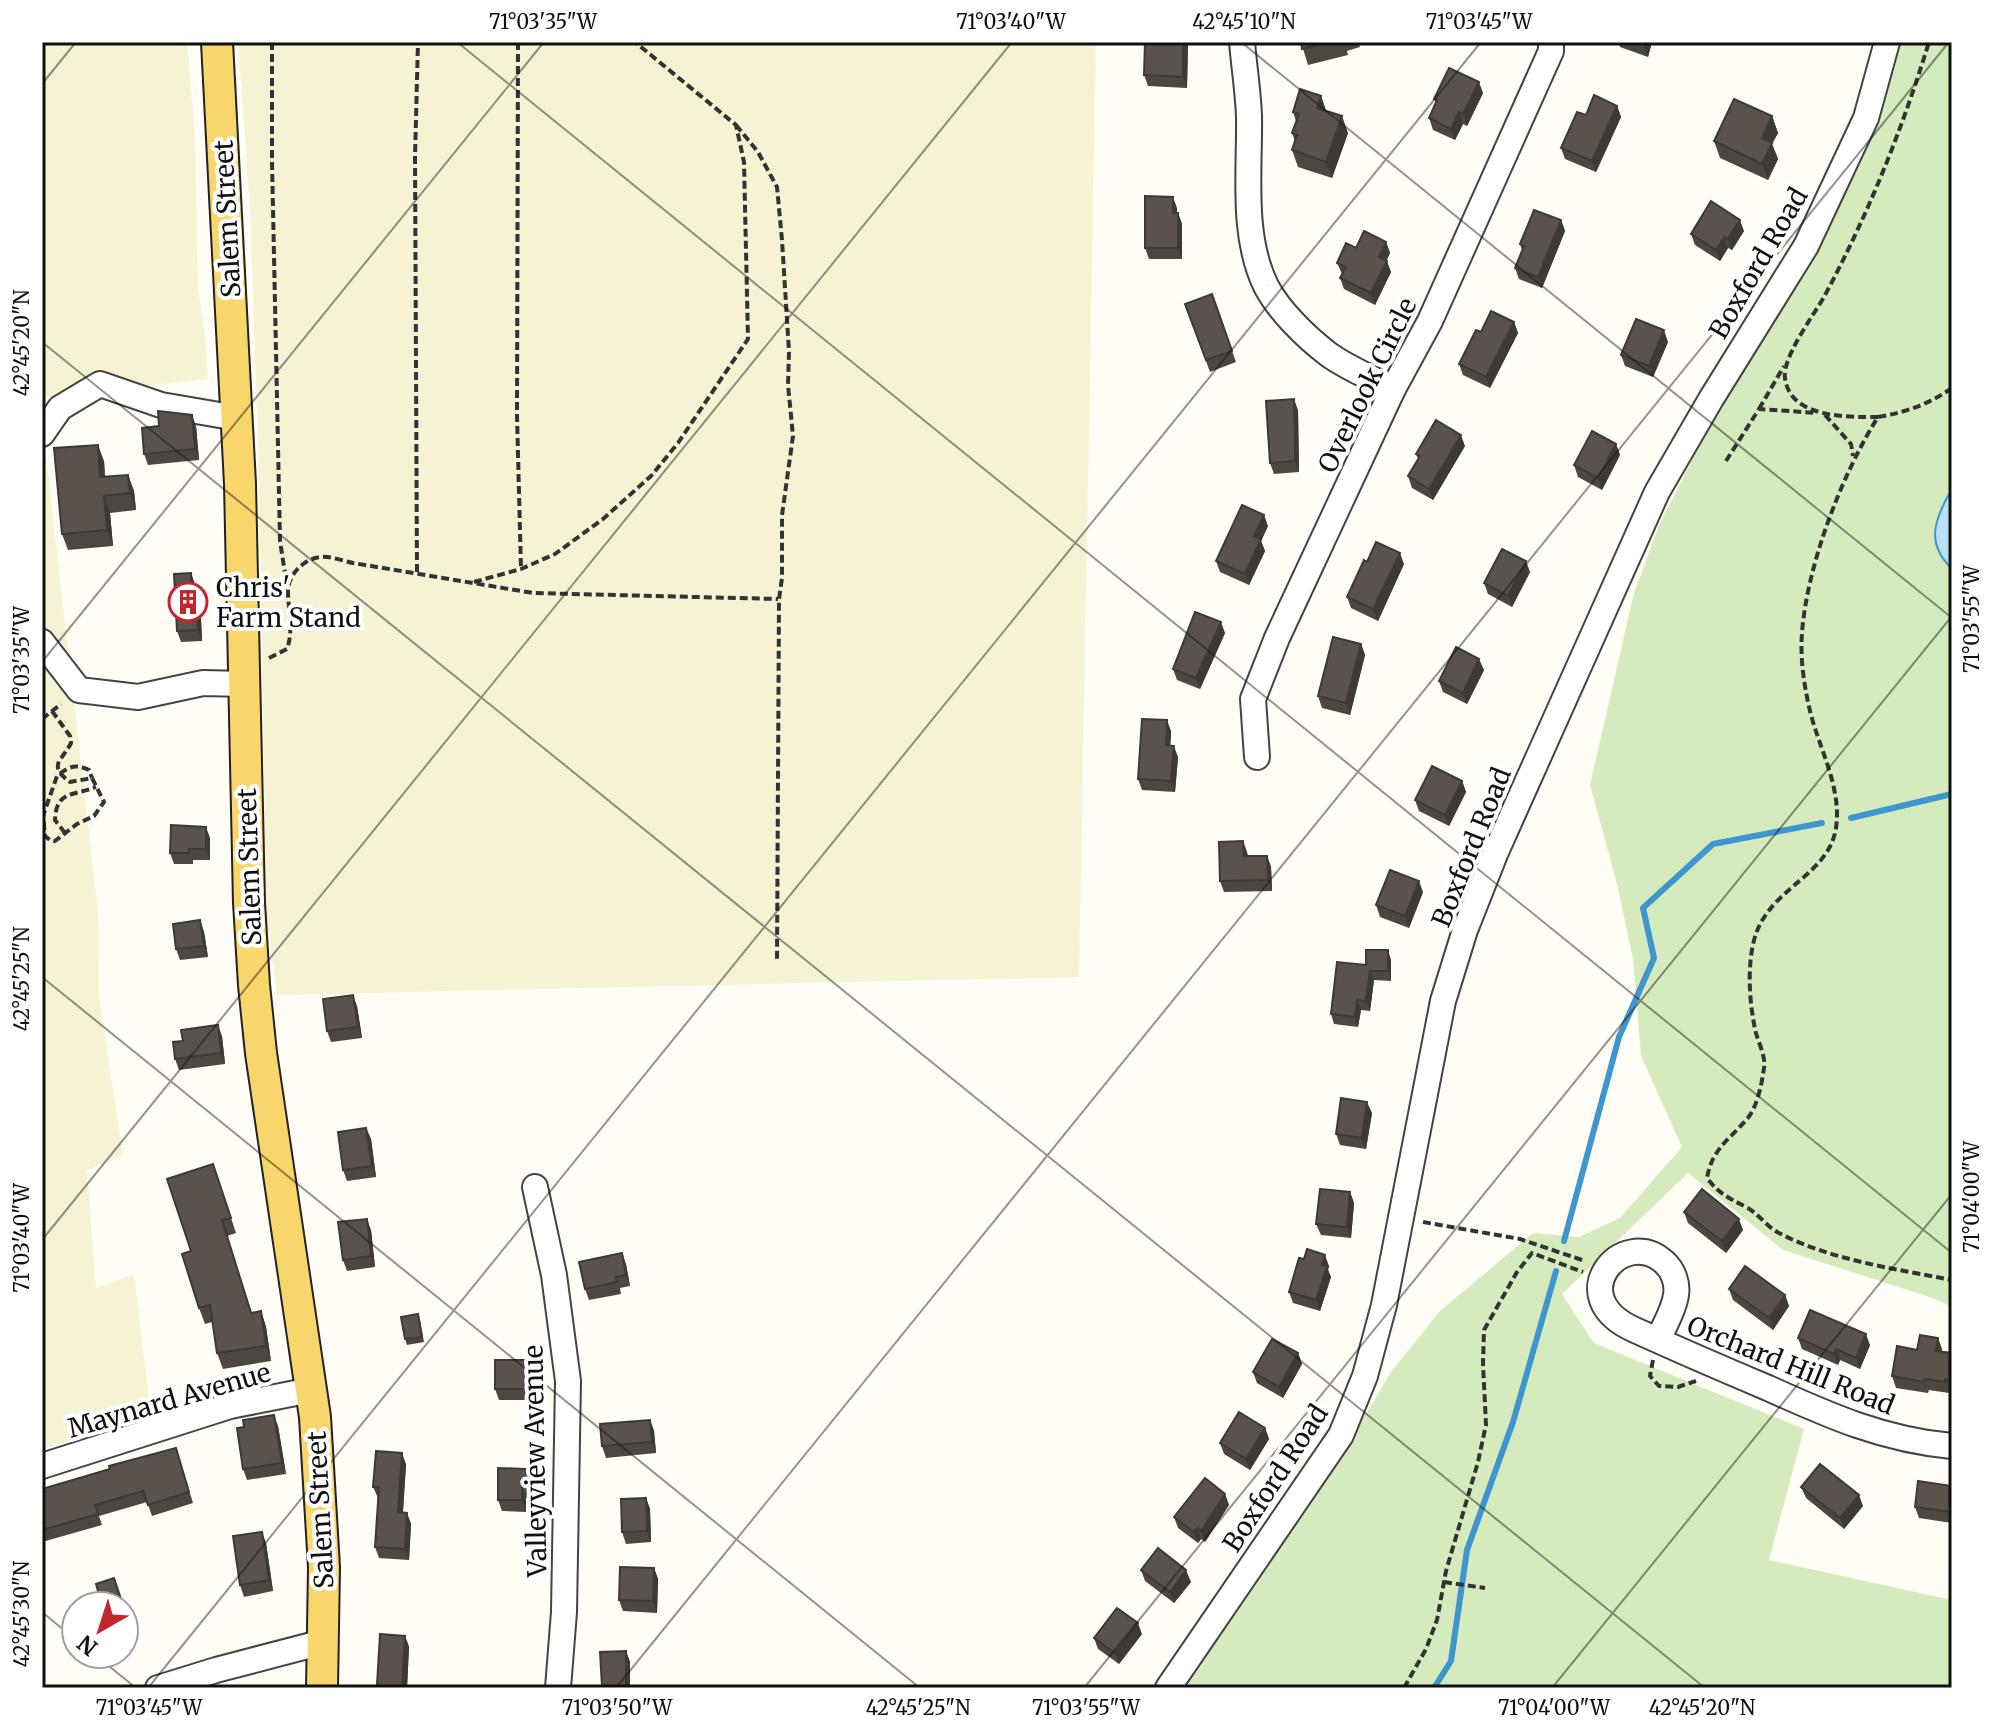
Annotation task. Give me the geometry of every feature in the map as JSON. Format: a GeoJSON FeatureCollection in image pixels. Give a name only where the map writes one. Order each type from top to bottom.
{"type":"FeatureCollection","features":[{"type":"Feature","properties":{"kind":"main road","name":"Salem Street"},"geometry":{"type":"LineString","coordinates":[[217,42],[237,418],[249,903],[254,985],[261,1053],[315,1417],[324,1567],[322,1688]]}},
{"type":"Feature","properties":{"kind":"street"},"geometry":{"type":"LineString","coordinates":[[1242,42],[1249,114],[1247,174],[1258,265],[1267,288],[1286,313],[1329,354],[1393,389]]}},
{"type":"Feature","properties":{"kind":"street","name":"Overlook Circle"},"geometry":{"type":"LineString","coordinates":[[1257,757],[1253,699],[1277,638],[1393,389],[1430,321],[1551,51],[1551,42]]}},
{"type":"Feature","properties":{"kind":"street","name":"Boxford Road"},"geometry":{"type":"LineString","coordinates":[[1168,1688],[1341,1435],[1365,1376],[1377,1334],[1443,1001],[1465,930],[1495,854],[1657,492],[1806,246],[1866,118],[1887,42]]}},
{"type":"Feature","properties":{"kind":"street"},"geometry":{"type":"LineString","coordinates":[[42,434],[60,408],[100,384],[161,405],[237,418]]}},
{"type":"Feature","properties":{"kind":"street"},"geometry":{"type":"LineString","coordinates":[[42,642],[79,690],[138,697],[243,672]]}},
{"type":"Feature","properties":{"kind":"street","name":"Valleyview Avenue"},"geometry":{"type":"LineString","coordinates":[[535,1187],[554,1275],[568,1381],[565,1581],[558,1688]]}},
{"type":"Feature","properties":{"kind":"street","name":"Orchard Hill Road"},"geometry":{"type":"LineString","coordinates":[[1656,1345],[1676,1296],[1675,1280],[1668,1266],[1655,1256],[1632,1252],[1617,1258],[1599,1273],[1600,1292],[1608,1314],[1621,1324],[1656,1345],[1839,1420],[1877,1433],[1952,1446]]}},
{"type":"Feature","properties":{"kind":"street","name":"Maynard Avenue"},"geometry":{"type":"LineString","coordinates":[[42,1466],[230,1406],[311,1390]]}},
{"type":"Feature","properties":{"kind":"street"},"geometry":{"type":"LineString","coordinates":[[158,1688],[323,1642]]}},
{"type":"Feature","properties":{"kind":"path"},"geometry":{"type":"LineString","coordinates":[[243,672],[287,649],[291,637],[288,589],[280,541],[272,42]]}},
{"type":"Feature","properties":{"kind":"path"},"geometry":{"type":"LineString","coordinates":[[417,572],[415,157],[418,42]]}},
{"type":"Feature","properties":{"kind":"path"},"geometry":{"type":"LineString","coordinates":[[518,42],[517,416],[521,569]]}},
{"type":"Feature","properties":{"kind":"path"},"geometry":{"type":"LineString","coordinates":[[635,42],[736,125],[758,152],[777,187],[793,436],[782,515],[779,599],[777,960]]}},
{"type":"Feature","properties":{"kind":"path"},"geometry":{"type":"LineString","coordinates":[[1726,461],[1824,297],[1871,204],[1912,99],[1929,42]]}},
{"type":"Feature","properties":{"kind":"path"},"geometry":{"type":"LineString","coordinates":[[474,582],[521,569],[555,554],[603,519],[651,476],[678,443],[748,339],[744,162],[736,125]]}},
{"type":"Feature","properties":{"kind":"path"},"geometry":{"type":"LineString","coordinates":[[1785,365],[1784,381],[1793,396],[1808,408],[1824,414],[1851,444],[1854,459]]}},
{"type":"Feature","properties":{"kind":"path"},"geometry":{"type":"LineString","coordinates":[[1759,409],[1878,417],[1904,413],[1929,403],[1952,388]]}},
{"type":"Feature","properties":{"kind":"path"},"geometry":{"type":"LineString","coordinates":[[1878,417],[1854,459],[1818,557],[1805,604],[1801,635],[1802,676],[1816,737],[1830,770],[1836,829],[1816,868],[1789,887],[1770,906],[1756,933],[1750,974],[1752,1011],[1765,1064],[1749,1117],[1716,1150],[1707,1178],[1718,1192],[1747,1207],[1775,1231],[1793,1240],[1877,1265],[1952,1280]]}},
{"type":"Feature","properties":{"kind":"path"},"geometry":{"type":"LineString","coordinates":[[288,589],[297,569],[311,559],[324,556],[533,593],[779,599]]}},
{"type":"Feature","properties":{"kind":"path"},"geometry":{"type":"LineString","coordinates":[[52,711],[70,736],[71,743],[57,762],[61,773],[70,782],[92,778]]}},
{"type":"Feature","properties":{"kind":"path"},"geometry":{"type":"LineString","coordinates":[[79,765],[89,770],[104,802],[94,816],[77,824],[55,841],[45,836],[43,816],[53,783],[61,773],[79,765]]}},
{"type":"Feature","properties":{"kind":"path"},"geometry":{"type":"LineString","coordinates":[[65,833],[55,820],[59,801],[63,796],[96,787]]}},
{"type":"Feature","properties":{"kind":"path"},"geometry":{"type":"LineString","coordinates":[[1401,1219],[1520,1239],[1599,1273]]}},
{"type":"Feature","properties":{"kind":"path"},"geometry":{"type":"LineString","coordinates":[[1404,1688],[1431,1635],[1486,1425],[1484,1330],[1517,1272],[1532,1253],[1599,1273]]}},
{"type":"Feature","properties":{"kind":"path"},"geometry":{"type":"LineString","coordinates":[[1650,1376],[1656,1345]]}},
{"type":"Feature","properties":{"kind":"path"},"geometry":{"type":"LineString","coordinates":[[1444,1582],[1485,1588]]}},
{"type":"Feature","properties":{"kind":"shaded area"},"geometry":{"type":"Polygon","coordinates":[[[42,42],[187,42],[195,137],[198,286],[208,379],[42,397],[42,42]]]}},
{"type":"Feature","properties":{"kind":"shaded area"},"geometry":{"type":"Polygon","coordinates":[[[238,42],[1096,42],[1079,977],[277,995],[266,913],[259,472],[250,209],[238,42]]]}},
{"type":"Feature","properties":{"kind":"shaded area"},"geometry":{"type":"Polygon","coordinates":[[[42,422],[98,912],[99,997],[123,1155],[87,1170],[96,1288],[134,1274],[151,1416],[42,1449],[42,422]]]}},
{"type":"Feature","properties":{"kind":"green space"},"geometry":{"type":"Polygon","coordinates":[[[1899,42],[1952,42],[1952,1307],[1933,1298],[1783,1250],[1688,1173],[1562,1294],[1594,1343],[1804,1429],[1769,1560],[1952,1600],[1952,1688],[1174,1688],[1370,1408],[1390,1373],[1440,1311],[1533,1233],[1579,1237],[1620,1218],[1682,1147],[1641,1056],[1633,959],[1617,884],[1590,785],[1634,593],[1659,525],[1728,390],[1842,198],[1864,150],[1899,42]]]}},
{"type":"Feature","properties":{"kind":"water"},"geometry":{"type":"Polygon","coordinates":[[[1949,494],[1952,494],[1952,569],[1938,551],[1935,532],[1939,514],[1949,494]]]}},
{"type":"Feature","properties":{"kind":"building"},"geometry":{"type":"Polygon","coordinates":[[[1145,42],[1183,42],[1183,77],[1144,75],[1145,42]]]}},
{"type":"Feature","properties":{"kind":"building"},"geometry":{"type":"Polygon","coordinates":[[[1301,42],[1327,42],[1302,49],[1301,42]]]}},
{"type":"Feature","properties":{"kind":"building"},"geometry":{"type":"Polygon","coordinates":[[[1449,68],[1479,82],[1463,114],[1459,112],[1451,129],[1429,118],[1437,100],[1434,99],[1449,68]]]}},
{"type":"Feature","properties":{"kind":"building"},"geometry":{"type":"Polygon","coordinates":[[[1300,89],[1321,96],[1317,108],[1342,116],[1326,162],[1292,150],[1297,135],[1292,133],[1299,114],[1293,112],[1300,89]]]}},
{"type":"Feature","properties":{"kind":"building"},"geometry":{"type":"Polygon","coordinates":[[[1594,95],[1617,106],[1592,161],[1561,148],[1577,112],[1586,115],[1594,95]]]}},
{"type":"Feature","properties":{"kind":"building"},"geometry":{"type":"Polygon","coordinates":[[[1734,99],[1772,116],[1762,138],[1772,143],[1762,164],[1714,141],[1734,99]]]}},
{"type":"Feature","properties":{"kind":"building"},"geometry":{"type":"Polygon","coordinates":[[[1145,196],[1173,197],[1173,213],[1178,213],[1178,248],[1145,248],[1145,196]]]}},
{"type":"Feature","properties":{"kind":"building"},"geometry":{"type":"Polygon","coordinates":[[[1711,201],[1740,220],[1716,250],[1691,234],[1711,201]]]}},
{"type":"Feature","properties":{"kind":"building"},"geometry":{"type":"Polygon","coordinates":[[[1534,210],[1561,220],[1538,277],[1515,268],[1524,246],[1520,244],[1534,210]]]}},
{"type":"Feature","properties":{"kind":"building"},"geometry":{"type":"Polygon","coordinates":[[[1364,231],[1386,242],[1379,257],[1387,261],[1371,293],[1340,278],[1346,267],[1337,263],[1346,243],[1356,248],[1364,231]]]}},
{"type":"Feature","properties":{"kind":"building"},"geometry":{"type":"Polygon","coordinates":[[[1212,294],[1232,351],[1206,360],[1185,304],[1212,294]]]}},
{"type":"Feature","properties":{"kind":"building"},"geometry":{"type":"Polygon","coordinates":[[[1491,311],[1514,322],[1486,377],[1459,364],[1476,330],[1481,332],[1491,311]]]}},
{"type":"Feature","properties":{"kind":"building"},"geometry":{"type":"Polygon","coordinates":[[[1636,319],[1664,330],[1649,366],[1621,355],[1636,319]]]}},
{"type":"Feature","properties":{"kind":"building"},"geometry":{"type":"Polygon","coordinates":[[[1294,399],[1295,461],[1270,463],[1266,401],[1294,399]]]}},
{"type":"Feature","properties":{"kind":"building"},"geometry":{"type":"Polygon","coordinates":[[[158,411],[192,415],[195,449],[144,454],[142,428],[159,426],[158,411]]]}},
{"type":"Feature","properties":{"kind":"building"},"geometry":{"type":"Polygon","coordinates":[[[1436,420],[1461,435],[1429,489],[1408,476],[1420,456],[1416,454],[1436,420]]]}},
{"type":"Feature","properties":{"kind":"building"},"geometry":{"type":"Polygon","coordinates":[[[1592,431],[1616,444],[1598,478],[1574,465],[1592,431]]]}},
{"type":"Feature","properties":{"kind":"building"},"geometry":{"type":"Polygon","coordinates":[[[98,445],[100,477],[128,475],[130,493],[104,496],[107,530],[62,534],[54,448],[98,445]]]}},
{"type":"Feature","properties":{"kind":"building"},"geometry":{"type":"Polygon","coordinates":[[[1242,505],[1264,515],[1254,536],[1261,539],[1245,574],[1216,561],[1242,505]]]}},
{"type":"Feature","properties":{"kind":"building"},"geometry":{"type":"Polygon","coordinates":[[[1376,542],[1400,553],[1373,609],[1347,597],[1376,542]]]}},
{"type":"Feature","properties":{"kind":"building"},"geometry":{"type":"Polygon","coordinates":[[[1502,549],[1526,561],[1508,596],[1484,583],[1502,549]]]}},
{"type":"Feature","properties":{"kind":"building","name":"Chris' Farm Stand"},"geometry":{"type":"Polygon","coordinates":[[[191,573],[198,630],[177,631],[174,574],[191,573]]]}},
{"type":"Feature","properties":{"kind":"building"},"geometry":{"type":"Polygon","coordinates":[[[1195,612],[1221,622],[1196,678],[1173,669],[1195,612]]]}},
{"type":"Feature","properties":{"kind":"building"},"geometry":{"type":"Polygon","coordinates":[[[1333,637],[1361,644],[1346,703],[1318,696],[1333,637]]]}},
{"type":"Feature","properties":{"kind":"building"},"geometry":{"type":"Polygon","coordinates":[[[1456,647],[1479,659],[1463,693],[1439,681],[1456,647]]]}},
{"type":"Feature","properties":{"kind":"building"},"geometry":{"type":"Polygon","coordinates":[[[1142,719],[1167,720],[1166,745],[1174,746],[1171,781],[1138,779],[1142,719]]]}},
{"type":"Feature","properties":{"kind":"building"},"geometry":{"type":"Polygon","coordinates":[[[1432,766],[1462,781],[1445,815],[1415,800],[1432,766]]]}},
{"type":"Feature","properties":{"kind":"building"},"geometry":{"type":"Polygon","coordinates":[[[171,825],[206,827],[206,849],[170,853],[171,825]]]}},
{"type":"Feature","properties":{"kind":"building"},"geometry":{"type":"Polygon","coordinates":[[[1243,841],[1244,856],[1267,856],[1268,880],[1220,881],[1219,842],[1243,841]]]}},
{"type":"Feature","properties":{"kind":"building"},"geometry":{"type":"Polygon","coordinates":[[[1390,870],[1419,881],[1405,916],[1376,905],[1390,870]]]}},
{"type":"Feature","properties":{"kind":"building"},"geometry":{"type":"Polygon","coordinates":[[[200,920],[204,946],[176,949],[173,924],[200,920]]]}},
{"type":"Feature","properties":{"kind":"building"},"geometry":{"type":"Polygon","coordinates":[[[1366,950],[1388,950],[1388,971],[1370,971],[1366,1001],[1357,1000],[1355,1017],[1331,1014],[1337,962],[1366,965],[1366,950]]]}},
{"type":"Feature","properties":{"kind":"building"},"geometry":{"type":"Polygon","coordinates":[[[353,995],[358,1027],[327,1031],[323,999],[353,995]]]}},
{"type":"Feature","properties":{"kind":"building"},"geometry":{"type":"Polygon","coordinates":[[[218,1025],[221,1053],[175,1059],[173,1042],[183,1041],[181,1030],[218,1025]]]}},
{"type":"Feature","properties":{"kind":"building"},"geometry":{"type":"Polygon","coordinates":[[[1341,1098],[1367,1102],[1362,1138],[1336,1134],[1341,1098]]]}},
{"type":"Feature","properties":{"kind":"building"},"geometry":{"type":"Polygon","coordinates":[[[366,1128],[372,1166],[343,1170],[338,1132],[366,1128]]]}},
{"type":"Feature","properties":{"kind":"building"},"geometry":{"type":"Polygon","coordinates":[[[213,1164],[231,1218],[222,1220],[251,1313],[261,1311],[266,1346],[217,1353],[210,1305],[199,1308],[182,1254],[191,1251],[167,1179],[213,1164]]]}},
{"type":"Feature","properties":{"kind":"building"},"geometry":{"type":"Polygon","coordinates":[[[1320,1189],[1350,1192],[1347,1227],[1316,1224],[1320,1189]]]}},
{"type":"Feature","properties":{"kind":"building"},"geometry":{"type":"Polygon","coordinates":[[[1702,1189],[1739,1219],[1722,1241],[1684,1212],[1702,1189]]]}},
{"type":"Feature","properties":{"kind":"building"},"geometry":{"type":"Polygon","coordinates":[[[367,1219],[371,1256],[343,1260],[338,1222],[367,1219]]]}},
{"type":"Feature","properties":{"kind":"building"},"geometry":{"type":"Polygon","coordinates":[[[1307,1249],[1325,1255],[1322,1265],[1327,1266],[1316,1300],[1289,1292],[1299,1258],[1304,1259],[1307,1249]]]}},
{"type":"Feature","properties":{"kind":"building"},"geometry":{"type":"Polygon","coordinates":[[[622,1253],[626,1275],[616,1277],[617,1282],[585,1289],[579,1262],[622,1253]]]}},
{"type":"Feature","properties":{"kind":"building"},"geometry":{"type":"Polygon","coordinates":[[[1745,1266],[1785,1295],[1769,1318],[1729,1289],[1745,1266]]]}},
{"type":"Feature","properties":{"kind":"building"},"geometry":{"type":"Polygon","coordinates":[[[1810,1310],[1866,1334],[1856,1358],[1836,1349],[1834,1354],[1798,1338],[1810,1310]]]}},
{"type":"Feature","properties":{"kind":"building"},"geometry":{"type":"Polygon","coordinates":[[[418,1314],[422,1337],[405,1339],[401,1317],[418,1314]]]}},
{"type":"Feature","properties":{"kind":"building"},"geometry":{"type":"Polygon","coordinates":[[[1920,1335],[1938,1338],[1936,1351],[1952,1353],[1952,1381],[1925,1379],[1924,1382],[1892,1376],[1897,1346],[1917,1350],[1920,1335]]]}},
{"type":"Feature","properties":{"kind":"building"},"geometry":{"type":"Polygon","coordinates":[[[1272,1339],[1298,1353],[1279,1387],[1253,1372],[1272,1339]]]}},
{"type":"Feature","properties":{"kind":"building"},"geometry":{"type":"Polygon","coordinates":[[[495,1360],[532,1360],[532,1389],[495,1389],[495,1360]]]}},
{"type":"Feature","properties":{"kind":"building"},"geometry":{"type":"Polygon","coordinates":[[[1239,1412],[1265,1428],[1246,1459],[1220,1443],[1239,1412]]]}},
{"type":"Feature","properties":{"kind":"building"},"geometry":{"type":"Polygon","coordinates":[[[274,1415],[282,1463],[243,1469],[237,1428],[244,1427],[243,1420],[274,1415]]]}},
{"type":"Feature","properties":{"kind":"building"},"geometry":{"type":"Polygon","coordinates":[[[650,1420],[652,1442],[602,1446],[600,1424],[650,1420]]]}},
{"type":"Feature","properties":{"kind":"building"},"geometry":{"type":"Polygon","coordinates":[[[176,1448],[189,1492],[148,1505],[143,1491],[95,1505],[98,1514],[42,1530],[42,1489],[176,1448]]]}},
{"type":"Feature","properties":{"kind":"building"},"geometry":{"type":"Polygon","coordinates":[[[376,1451],[402,1453],[398,1512],[407,1513],[405,1549],[375,1547],[379,1487],[373,1487],[376,1451]]]}},
{"type":"Feature","properties":{"kind":"building"},"geometry":{"type":"Polygon","coordinates":[[[1820,1464],[1859,1495],[1840,1518],[1801,1487],[1820,1464]]]}},
{"type":"Feature","properties":{"kind":"building"},"geometry":{"type":"Polygon","coordinates":[[[498,1468],[526,1469],[522,1500],[498,1500],[498,1468]]]}},
{"type":"Feature","properties":{"kind":"building"},"geometry":{"type":"Polygon","coordinates":[[[1205,1478],[1225,1494],[1201,1531],[1197,1528],[1194,1532],[1174,1517],[1205,1478]]]}},
{"type":"Feature","properties":{"kind":"building"},"geometry":{"type":"Polygon","coordinates":[[[1918,1481],[1952,1486],[1952,1512],[1915,1507],[1918,1481]]]}},
{"type":"Feature","properties":{"kind":"building"},"geometry":{"type":"Polygon","coordinates":[[[646,1498],[647,1531],[622,1532],[621,1499],[646,1498]]]}},
{"type":"Feature","properties":{"kind":"building"},"geometry":{"type":"Polygon","coordinates":[[[262,1532],[269,1580],[240,1585],[233,1536],[262,1532]]]}},
{"type":"Feature","properties":{"kind":"building"},"geometry":{"type":"Polygon","coordinates":[[[1158,1548],[1186,1570],[1170,1592],[1141,1570],[1158,1548]]]}},
{"type":"Feature","properties":{"kind":"building"},"geometry":{"type":"Polygon","coordinates":[[[620,1567],[654,1568],[653,1601],[619,1600],[620,1567]]]}},
{"type":"Feature","properties":{"kind":"building"},"geometry":{"type":"Polygon","coordinates":[[[114,1578],[118,1590],[98,1590],[96,1584],[114,1578]]]}},
{"type":"Feature","properties":{"kind":"building"},"geometry":{"type":"Polygon","coordinates":[[[1117,1608],[1138,1623],[1115,1653],[1094,1638],[1117,1608]]]}},
{"type":"Feature","properties":{"kind":"building"},"geometry":{"type":"Polygon","coordinates":[[[380,1634],[405,1636],[402,1688],[377,1685],[380,1634]]]}},
{"type":"Feature","properties":{"kind":"building"},"geometry":{"type":"Polygon","coordinates":[[[626,1651],[626,1686],[602,1686],[600,1652],[626,1651]]]}},
{"type":"Feature","properties":{"kind":"waterway"},"geometry":{"type":"LineString","coordinates":[[1851,818],[1952,794]]}},
{"type":"Feature","properties":{"kind":"waterway"},"geometry":{"type":"LineString","coordinates":[[1564,1241],[1619,1037],[1654,958],[1643,908],[1713,844],[1822,823]]}},
{"type":"Feature","properties":{"kind":"waterway"},"geometry":{"type":"LineString","coordinates":[[1434,1688],[1451,1661],[1467,1550],[1513,1422],[1556,1271]]}},
{"type":"Feature","properties":{"kind":"place","name":"Chris' Farm Stand"},"geometry":{"type":"Point","coordinates":[188,602]}}]}
